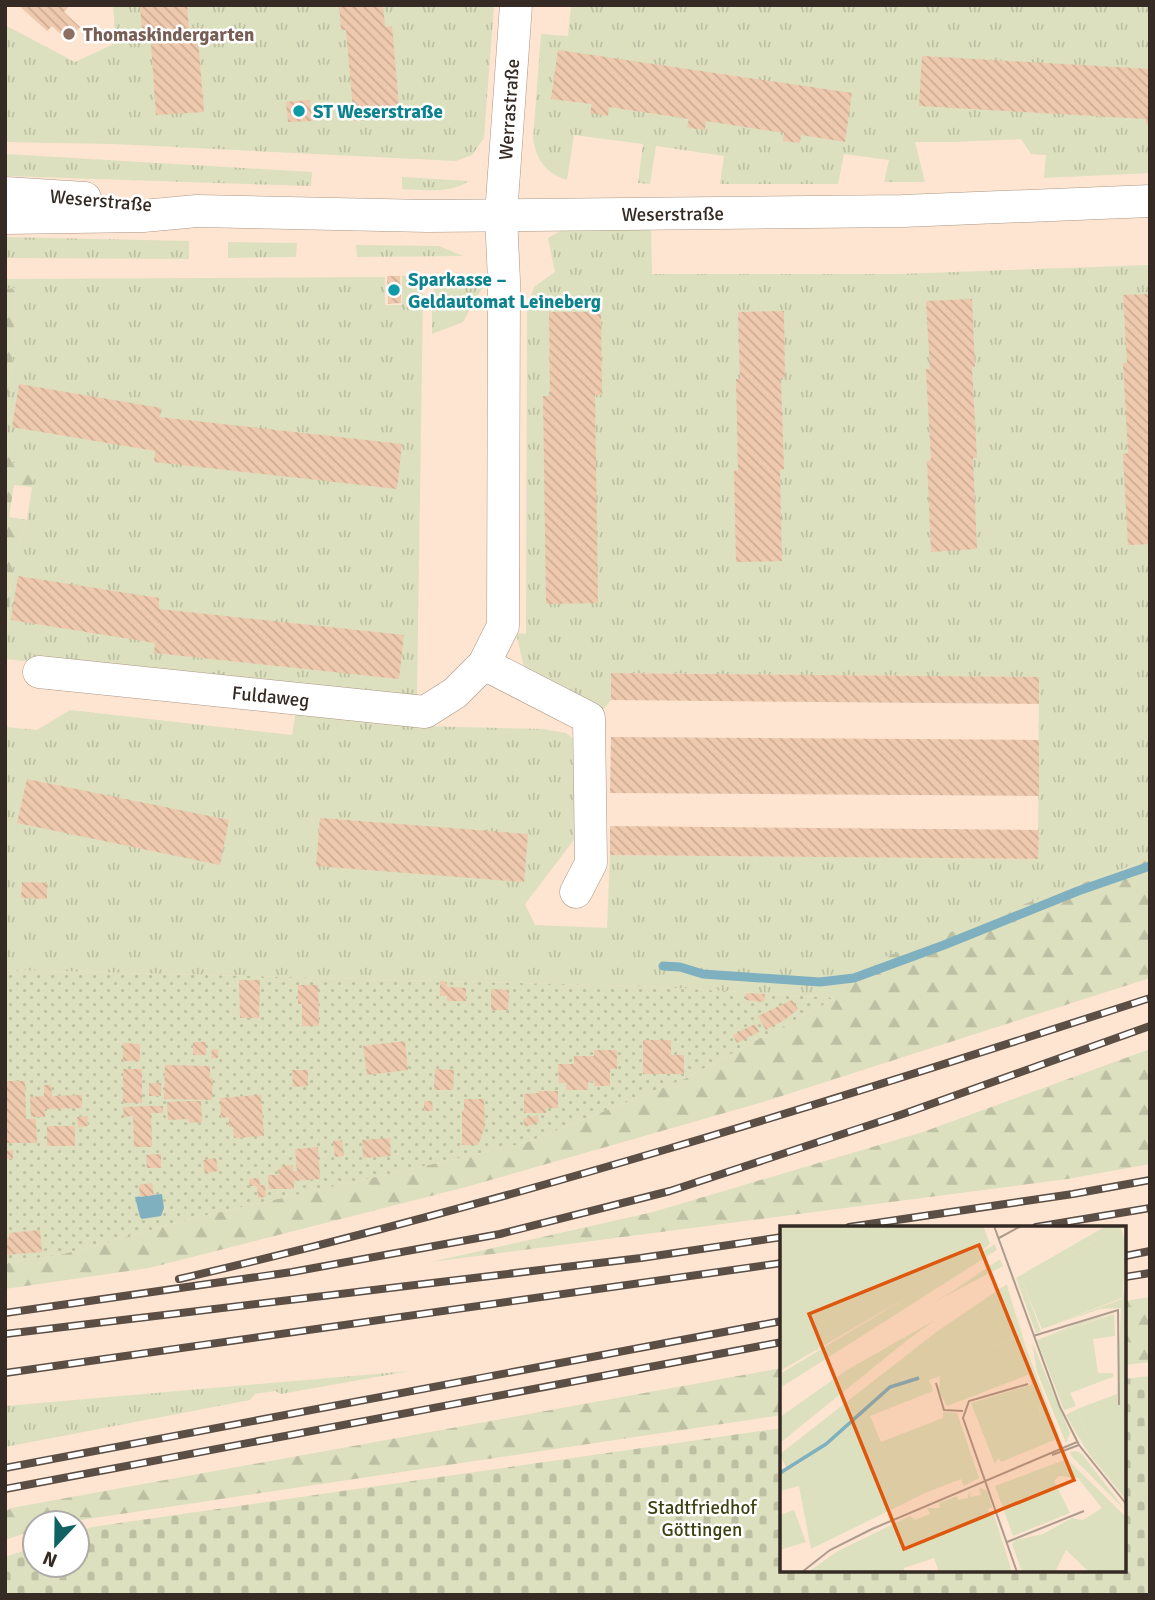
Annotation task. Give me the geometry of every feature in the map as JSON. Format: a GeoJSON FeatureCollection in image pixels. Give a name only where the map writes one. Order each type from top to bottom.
{"type":"FeatureCollection","features":[{"type":"Feature","properties":{"kind":"street","name":"Werrastraße"},"geometry":{"type":"LineString","coordinates":[[501,215],[516,5]]}},
{"type":"Feature","properties":{"kind":"street","name":"Weserstraße"},"geometry":{"type":"LineString","coordinates":[[5,192],[144,202],[197,211]]}},
{"type":"Feature","properties":{"kind":"street","name":"Weserstraße"},"geometry":{"type":"LineString","coordinates":[[5,218],[143,216],[197,211],[428,216],[903,211],[1150,201]]}},
{"type":"Feature","properties":{"kind":"street","name":"Fuldaweg"},"geometry":{"type":"LineString","coordinates":[[39,672],[425,712],[455,692],[484,664],[503,626],[504,281],[501,215]]}},
{"type":"Feature","properties":{"kind":"street"},"geometry":{"type":"LineString","coordinates":[[484,664],[589,718],[591,863],[576,892]]}},
{"type":"Feature","properties":{"kind":"green space"},"geometry":{"type":"Polygon","coordinates":[[[113,5],[494,5],[484,138],[472,155],[456,161],[113,144],[5,142],[5,25],[75,62],[116,43],[113,5]]]}},
{"type":"Feature","properties":{"kind":"green space"},"geometry":{"type":"Polygon","coordinates":[[[571,5],[1150,5],[1150,173],[1044,178],[1046,155],[1031,154],[1021,139],[915,142],[925,182],[884,182],[889,160],[844,154],[838,184],[720,184],[724,156],[656,146],[650,184],[638,183],[643,144],[574,135],[567,180],[548,170],[537,154],[533,139],[541,34],[568,36],[571,5]]]}},
{"type":"Feature","properties":{"kind":"green space"},"geometry":{"type":"Polygon","coordinates":[[[5,154],[312,172],[311,186],[5,176],[5,154]]]}},
{"type":"Feature","properties":{"kind":"green space"},"geometry":{"type":"Polygon","coordinates":[[[402,177],[469,181],[445,190],[402,189],[402,177]]]}},
{"type":"Feature","properties":{"kind":"green space"},"geometry":{"type":"Polygon","coordinates":[[[569,226],[651,227],[652,274],[898,274],[1150,265],[1150,859],[1038,899],[836,998],[641,986],[5,970],[5,727],[37,730],[70,710],[292,735],[296,711],[421,726],[543,729],[566,733],[577,742],[577,836],[525,904],[535,925],[607,928],[610,855],[1038,859],[1039,677],[611,673],[611,700],[604,709],[579,706],[524,667],[516,633],[526,634],[527,309],[534,287],[555,272],[548,238],[569,226]]]}},
{"type":"Feature","properties":{"kind":"green space"},"geometry":{"type":"Polygon","coordinates":[[[5,237],[189,241],[189,259],[5,258],[5,237]]]}},
{"type":"Feature","properties":{"kind":"green space"},"geometry":{"type":"Polygon","coordinates":[[[228,242],[297,243],[296,257],[228,258],[228,242]]]}},
{"type":"Feature","properties":{"kind":"green space"},"geometry":{"type":"Polygon","coordinates":[[[356,245],[439,246],[463,256],[357,257],[356,245]]]}},
{"type":"Feature","properties":{"kind":"green space"},"geometry":{"type":"Polygon","coordinates":[[[402,276],[410,276],[420,282],[423,296],[417,695],[406,699],[5,659],[13,558],[27,520],[35,468],[12,463],[5,438],[5,414],[14,350],[15,288],[5,289],[5,279],[385,277],[385,305],[402,305],[402,276]]]}},
{"type":"Feature","properties":{"kind":"green space"},"geometry":{"type":"Polygon","coordinates":[[[480,277],[485,283],[463,322],[432,334],[432,298],[437,280],[480,277]]]}},
{"type":"Feature","properties":{"kind":"green space"},"geometry":{"type":"Polygon","coordinates":[[[15,288],[14,350],[5,414],[5,289],[15,288]]]}},
{"type":"Feature","properties":{"kind":"green space"},"geometry":{"type":"Polygon","coordinates":[[[5,438],[12,463],[36,467],[32,487],[14,485],[9,517],[27,520],[13,558],[5,657],[5,438]]]}},
{"type":"Feature","properties":{"kind":"green space"},"geometry":{"type":"Polygon","coordinates":[[[1150,859],[1150,978],[763,1102],[466,1187],[149,1268],[5,1289],[5,1263],[63,1254],[198,1217],[525,1143],[684,1079],[836,998],[846,972],[1150,859]]]}},
{"type":"Feature","properties":{"kind":"green space"},"geometry":{"type":"Polygon","coordinates":[[[5,970],[641,986],[836,998],[684,1079],[525,1143],[198,1217],[63,1254],[5,1263],[5,970]]]}},
{"type":"Feature","properties":{"kind":"green space"},"geometry":{"type":"Polygon","coordinates":[[[1150,1049],[1150,1164],[1067,1179],[431,1262],[653,1212],[923,1132],[1150,1049]]]}},
{"type":"Feature","properties":{"kind":"green space"},"geometry":{"type":"Polygon","coordinates":[[[1150,1297],[1150,1362],[1127,1365],[1127,1301],[1150,1297]]]}},
{"type":"Feature","properties":{"kind":"green space"},"geometry":{"type":"Polygon","coordinates":[[[780,1368],[780,1415],[91,1519],[91,1509],[21,1509],[21,1535],[5,1540],[5,1512],[11,1508],[780,1368]]]}},
{"type":"Feature","properties":{"kind":"green space"},"geometry":{"type":"Polygon","coordinates":[[[410,1371],[281,1394],[275,1391],[255,1394],[250,1400],[5,1447],[5,1406],[410,1371]]]}},
{"type":"Feature","properties":{"kind":"green space","name":"Stadtfriedhof Göttingen"},"geometry":{"type":"Polygon","coordinates":[[[1150,1376],[1150,1595],[5,1595],[5,1557],[21,1552],[21,1579],[91,1579],[92,1527],[780,1428],[780,1572],[1127,1572],[1127,1379],[1150,1376]]]}},
{"type":"Feature","properties":{"kind":"water"},"geometry":{"type":"Polygon","coordinates":[[[162,1194],[164,1208],[161,1216],[142,1219],[135,1197],[162,1194]]]}},
{"type":"Feature","properties":{"kind":"building"},"geometry":{"type":"Polygon","coordinates":[[[18,5],[70,5],[64,12],[80,27],[68,41],[52,26],[47,31],[18,5]]]}},
{"type":"Feature","properties":{"kind":"building"},"geometry":{"type":"Polygon","coordinates":[[[140,5],[187,5],[190,40],[198,39],[204,112],[156,115],[151,43],[143,43],[140,5]]]}},
{"type":"Feature","properties":{"kind":"building"},"geometry":{"type":"Polygon","coordinates":[[[339,5],[383,5],[385,27],[392,26],[400,117],[354,121],[346,30],[341,30],[339,5]]]}},
{"type":"Feature","properties":{"kind":"building"},"geometry":{"type":"Polygon","coordinates":[[[558,50],[852,93],[845,142],[801,135],[800,143],[783,141],[784,133],[706,121],[705,130],[696,129],[687,127],[689,119],[609,107],[608,116],[590,113],[592,104],[551,99],[558,50]]]}},
{"type":"Feature","properties":{"kind":"building"},"geometry":{"type":"Polygon","coordinates":[[[922,56],[1150,69],[1150,125],[1146,124],[1146,119],[919,106],[922,56]]]}},
{"type":"Feature","properties":{"kind":"building","name":"ST Weserstraße"},"geometry":{"type":"Polygon","coordinates":[[[310,100],[312,121],[288,122],[286,102],[310,100]]]}},
{"type":"Feature","properties":{"kind":"building","name":"Sparkasse – Geldautomat Leineberg"},"geometry":{"type":"Polygon","coordinates":[[[387,276],[400,276],[401,303],[388,304],[387,276]]]}},
{"type":"Feature","properties":{"kind":"building"},"geometry":{"type":"Polygon","coordinates":[[[1150,294],[1150,544],[1128,545],[1123,454],[1128,453],[1123,363],[1127,363],[1123,295],[1150,294]]]}},
{"type":"Feature","properties":{"kind":"building"},"geometry":{"type":"Polygon","coordinates":[[[972,299],[975,367],[972,367],[977,458],[973,458],[977,549],[931,552],[927,461],[931,460],[926,369],[930,369],[926,301],[972,299]]]}},
{"type":"Feature","properties":{"kind":"building"},"geometry":{"type":"Polygon","coordinates":[[[784,311],[785,378],[781,378],[784,469],[780,470],[782,561],[736,562],[734,470],[738,471],[738,312],[784,311]]]}},
{"type":"Feature","properties":{"kind":"building"},"geometry":{"type":"Polygon","coordinates":[[[549,312],[601,312],[602,395],[595,395],[598,603],[546,604],[543,396],[550,396],[549,312]]]}},
{"type":"Feature","properties":{"kind":"building"},"geometry":{"type":"Polygon","coordinates":[[[19,384],[161,408],[159,417],[402,444],[397,489],[154,462],[155,451],[12,427],[19,384]]]}},
{"type":"Feature","properties":{"kind":"building"},"geometry":{"type":"Polygon","coordinates":[[[18,576],[159,598],[159,609],[404,635],[399,679],[154,653],[155,643],[11,620],[18,576]]]}},
{"type":"Feature","properties":{"kind":"building"},"geometry":{"type":"Polygon","coordinates":[[[611,673],[1039,677],[1039,704],[611,700],[611,673]]]}},
{"type":"Feature","properties":{"kind":"building"},"geometry":{"type":"Polygon","coordinates":[[[611,737],[1039,740],[1039,796],[610,793],[611,737]]]}},
{"type":"Feature","properties":{"kind":"building"},"geometry":{"type":"Polygon","coordinates":[[[27,779],[229,820],[220,865],[17,823],[27,779]]]}},
{"type":"Feature","properties":{"kind":"building"},"geometry":{"type":"Polygon","coordinates":[[[320,818],[528,834],[524,882],[316,866],[320,818]]]}},
{"type":"Feature","properties":{"kind":"building"},"geometry":{"type":"Polygon","coordinates":[[[610,826],[1039,830],[1038,859],[610,855],[610,826]]]}},
{"type":"Feature","properties":{"kind":"building"},"geometry":{"type":"Polygon","coordinates":[[[22,882],[47,883],[47,899],[21,898],[22,882]]]}},
{"type":"Feature","properties":{"kind":"building"},"geometry":{"type":"Polygon","coordinates":[[[239,980],[260,980],[259,1018],[240,1018],[239,980]]]}},
{"type":"Feature","properties":{"kind":"building"},"geometry":{"type":"Polygon","coordinates":[[[440,981],[447,982],[447,987],[466,988],[466,1001],[447,1001],[447,996],[440,996],[440,981]]]}},
{"type":"Feature","properties":{"kind":"building"},"geometry":{"type":"Polygon","coordinates":[[[298,985],[318,985],[319,1026],[302,1026],[302,1004],[298,1004],[298,985]]]}},
{"type":"Feature","properties":{"kind":"building"},"geometry":{"type":"Polygon","coordinates":[[[491,989],[509,990],[508,1010],[491,1010],[491,989]]]}},
{"type":"Feature","properties":{"kind":"building"},"geometry":{"type":"Polygon","coordinates":[[[746,993],[765,994],[764,1002],[746,1000],[746,993]]]}},
{"type":"Feature","properties":{"kind":"building"},"geometry":{"type":"Polygon","coordinates":[[[792,1000],[798,1009],[766,1030],[758,1016],[792,1000]]]}},
{"type":"Feature","properties":{"kind":"building"},"geometry":{"type":"Polygon","coordinates":[[[755,1024],[759,1032],[737,1043],[733,1035],[755,1024]]]}},
{"type":"Feature","properties":{"kind":"building"},"geometry":{"type":"Polygon","coordinates":[[[643,1040],[671,1040],[671,1055],[684,1055],[684,1074],[643,1074],[643,1040]]]}},
{"type":"Feature","properties":{"kind":"building"},"geometry":{"type":"Polygon","coordinates":[[[405,1041],[408,1070],[367,1075],[363,1046],[405,1041]]]}},
{"type":"Feature","properties":{"kind":"building"},"geometry":{"type":"Polygon","coordinates":[[[193,1042],[206,1042],[206,1055],[193,1055],[193,1042]]]}},
{"type":"Feature","properties":{"kind":"building"},"geometry":{"type":"Polygon","coordinates":[[[123,1043],[140,1044],[140,1061],[123,1061],[123,1043]]]}},
{"type":"Feature","properties":{"kind":"building"},"geometry":{"type":"Polygon","coordinates":[[[212,1049],[218,1049],[218,1058],[211,1058],[212,1049]]]}},
{"type":"Feature","properties":{"kind":"building"},"geometry":{"type":"Polygon","coordinates":[[[594,1050],[617,1050],[617,1069],[610,1069],[610,1086],[594,1086],[594,1081],[588,1082],[588,1090],[566,1090],[566,1083],[559,1083],[558,1064],[574,1064],[574,1056],[594,1056],[594,1050]]]}},
{"type":"Feature","properties":{"kind":"building"},"geometry":{"type":"Polygon","coordinates":[[[165,1065],[210,1066],[210,1078],[213,1078],[212,1100],[164,1099],[165,1065]]]}},
{"type":"Feature","properties":{"kind":"building"},"geometry":{"type":"Polygon","coordinates":[[[123,1069],[142,1069],[142,1103],[123,1103],[123,1069]]]}},
{"type":"Feature","properties":{"kind":"building"},"geometry":{"type":"Polygon","coordinates":[[[435,1069],[454,1070],[453,1090],[434,1090],[435,1069]]]}},
{"type":"Feature","properties":{"kind":"building"},"geometry":{"type":"Polygon","coordinates":[[[292,1070],[308,1070],[308,1086],[293,1087],[292,1070]]]}},
{"type":"Feature","properties":{"kind":"building"},"geometry":{"type":"Polygon","coordinates":[[[5,1081],[25,1081],[26,1119],[36,1119],[37,1143],[5,1143],[5,1081]]]}},
{"type":"Feature","properties":{"kind":"building"},"geometry":{"type":"Polygon","coordinates":[[[149,1083],[161,1083],[161,1096],[149,1096],[149,1083]]]}},
{"type":"Feature","properties":{"kind":"building"},"geometry":{"type":"Polygon","coordinates":[[[44,1085],[51,1085],[52,1096],[82,1095],[82,1108],[45,1109],[45,1117],[31,1117],[30,1097],[44,1096],[44,1085]]]}},
{"type":"Feature","properties":{"kind":"building"},"geometry":{"type":"Polygon","coordinates":[[[558,1091],[558,1108],[546,1108],[546,1113],[524,1113],[524,1094],[558,1091]]]}},
{"type":"Feature","properties":{"kind":"building"},"geometry":{"type":"Polygon","coordinates":[[[261,1095],[264,1136],[234,1138],[233,1127],[229,1127],[229,1117],[221,1118],[220,1098],[261,1095]]]}},
{"type":"Feature","properties":{"kind":"building"},"geometry":{"type":"Polygon","coordinates":[[[464,1099],[484,1099],[485,1127],[478,1145],[462,1145],[464,1099]]]}},
{"type":"Feature","properties":{"kind":"building"},"geometry":{"type":"Polygon","coordinates":[[[201,1101],[202,1122],[189,1123],[189,1119],[168,1120],[167,1102],[201,1101]]]}},
{"type":"Feature","properties":{"kind":"building"},"geometry":{"type":"Polygon","coordinates":[[[424,1101],[432,1101],[433,1111],[424,1111],[424,1101]]]}},
{"type":"Feature","properties":{"kind":"building"},"geometry":{"type":"Polygon","coordinates":[[[163,1106],[163,1113],[151,1113],[152,1147],[134,1147],[133,1116],[124,1117],[123,1107],[163,1106]]]}},
{"type":"Feature","properties":{"kind":"building"},"geometry":{"type":"Polygon","coordinates":[[[537,1115],[539,1122],[525,1127],[523,1119],[537,1115]]]}},
{"type":"Feature","properties":{"kind":"building"},"geometry":{"type":"Polygon","coordinates":[[[87,1116],[88,1126],[78,1127],[77,1117],[87,1116]]]}},
{"type":"Feature","properties":{"kind":"building"},"geometry":{"type":"Polygon","coordinates":[[[47,1126],[75,1126],[75,1146],[47,1146],[47,1126]]]}},
{"type":"Feature","properties":{"kind":"building"},"geometry":{"type":"Polygon","coordinates":[[[390,1138],[391,1156],[363,1158],[362,1140],[390,1138]]]}},
{"type":"Feature","properties":{"kind":"building"},"geometry":{"type":"Polygon","coordinates":[[[342,1140],[344,1156],[335,1157],[333,1141],[342,1140]]]}},
{"type":"Feature","properties":{"kind":"building"},"geometry":{"type":"Polygon","coordinates":[[[318,1147],[320,1179],[294,1181],[294,1189],[269,1189],[268,1175],[279,1175],[278,1169],[281,1169],[281,1166],[293,1165],[293,1171],[297,1171],[295,1149],[318,1147]]]}},
{"type":"Feature","properties":{"kind":"building"},"geometry":{"type":"Polygon","coordinates":[[[13,1150],[13,1159],[5,1159],[5,1151],[13,1150]]]}},
{"type":"Feature","properties":{"kind":"building"},"geometry":{"type":"Polygon","coordinates":[[[161,1154],[161,1168],[147,1168],[146,1155],[161,1154]]]}},
{"type":"Feature","properties":{"kind":"building"},"geometry":{"type":"Polygon","coordinates":[[[216,1158],[218,1171],[205,1173],[203,1160],[216,1158]]]}},
{"type":"Feature","properties":{"kind":"building"},"geometry":{"type":"Polygon","coordinates":[[[259,1178],[260,1185],[265,1185],[266,1197],[258,1198],[257,1186],[250,1186],[249,1179],[259,1178]]]}},
{"type":"Feature","properties":{"kind":"building"},"geometry":{"type":"Polygon","coordinates":[[[152,1183],[154,1195],[140,1197],[139,1185],[152,1183]]]}},
{"type":"Feature","properties":{"kind":"building"},"geometry":{"type":"Polygon","coordinates":[[[40,1230],[42,1252],[5,1255],[5,1238],[9,1238],[9,1233],[40,1230]]]}},
{"type":"Feature","properties":{"kind":"waterway"},"geometry":{"type":"LineString","coordinates":[[663,966],[680,967],[703,974],[820,982],[854,978],[1150,866]]}},
{"type":"Feature","properties":{"kind":"railway"},"geometry":{"type":"LineString","coordinates":[[179,1279],[424,1218],[668,1149],[1150,998]]}},
{"type":"Feature","properties":{"kind":"railway"},"geometry":{"type":"LineString","coordinates":[[5,1313],[292,1272],[500,1234],[670,1191],[903,1114],[1150,1026]]}},
{"type":"Feature","properties":{"kind":"railway"},"geometry":{"type":"LineString","coordinates":[[856,1226],[1150,1180]]}},
{"type":"Feature","properties":{"kind":"railway"},"geometry":{"type":"LineString","coordinates":[[1042,1226],[1150,1208]]}},
{"type":"Feature","properties":{"kind":"railway"},"geometry":{"type":"LineString","coordinates":[[5,1334],[641,1258],[780,1237]]}},
{"type":"Feature","properties":{"kind":"railway"},"geometry":{"type":"LineString","coordinates":[[1127,1256],[1150,1251]]}},
{"type":"Feature","properties":{"kind":"railway"},"geometry":{"type":"LineString","coordinates":[[5,1373],[780,1263]]}},
{"type":"Feature","properties":{"kind":"railway"},"geometry":{"type":"LineString","coordinates":[[1127,1277],[1150,1273]]}},
{"type":"Feature","properties":{"kind":"railway"},"geometry":{"type":"LineString","coordinates":[[5,1468],[780,1321]]}},
{"type":"Feature","properties":{"kind":"railway"},"geometry":{"type":"LineString","coordinates":[[5,1489],[780,1342]]}},
{"type":"Feature","properties":{"kind":"place","name":"Thomaskindergarten"},"geometry":{"type":"Point","coordinates":[69,34]}},
{"type":"Feature","properties":{"kind":"place","name":"ST Weserstraße"},"geometry":{"type":"Point","coordinates":[299,111]}},
{"type":"Feature","properties":{"kind":"place","name":"Sparkasse – Geldautomat Leineberg"},"geometry":{"type":"Point","coordinates":[394,290]}}]}
